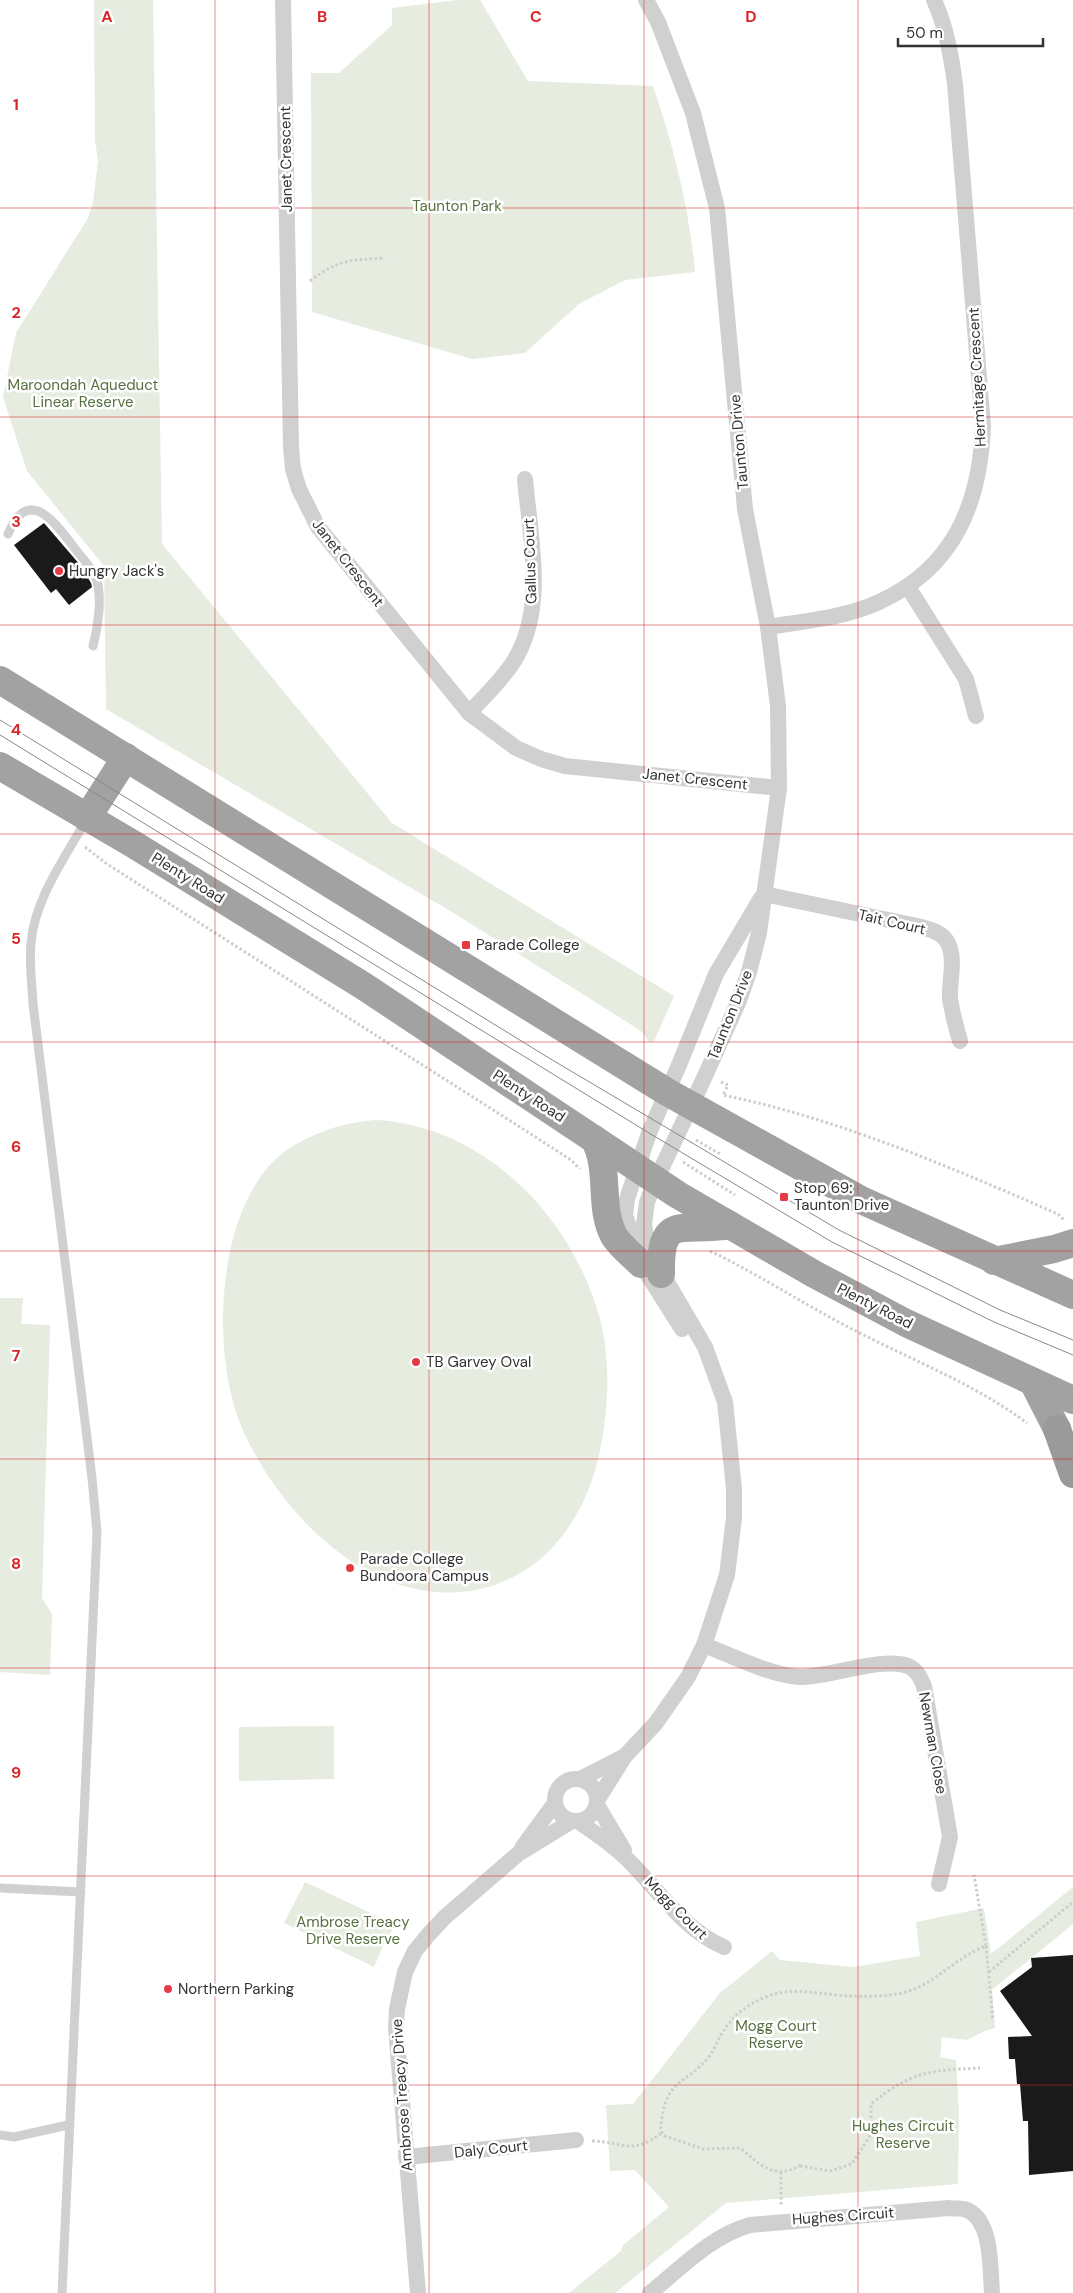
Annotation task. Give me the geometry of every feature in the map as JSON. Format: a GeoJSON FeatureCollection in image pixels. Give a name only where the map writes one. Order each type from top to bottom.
{"type":"FeatureCollection","features":[{"type":"Feature","properties":{"kind":"highway"},"geometry":{"type":"LineString","coordinates":[[0,680],[667,1092],[861,1200],[1073,1295]]}},
{"type":"Feature","properties":{"kind":"highway"},"geometry":{"type":"LineString","coordinates":[[81,829],[126,757]]}},
{"type":"Feature","properties":{"kind":"highway","name":"Plenty Road"},"geometry":{"type":"LineString","coordinates":[[0,766],[81,829],[362,985],[646,1173],[730,1225],[814,1274],[900,1319],[1073,1400]]}},
{"type":"Feature","properties":{"kind":"highway"},"geometry":{"type":"LineString","coordinates":[[594,1139],[601,1151],[606,1212],[614,1235],[651,1269],[668,1232],[684,1226],[710,1229],[730,1225]]}},
{"type":"Feature","properties":{"kind":"highway"},"geometry":{"type":"LineString","coordinates":[[994,1261],[1054,1249],[1071,1234]]}},
{"type":"Feature","properties":{"kind":"highway"},"geometry":{"type":"LineString","coordinates":[[1033,1382],[1057,1429],[1073,1474]]}},
{"type":"Feature","properties":{"kind":"street","name":"Janet Crescent"},"geometry":{"type":"LineString","coordinates":[[283,0],[291,447],[293,469],[307,508],[318,527],[469,713],[516,748],[541,759],[565,766],[779,788]]}},
{"type":"Feature","properties":{"kind":"street","name":"Taunton Drive"},"geometry":{"type":"LineString","coordinates":[[646,0],[658,22],[684,86],[706,158],[717,208],[745,509],[768,627],[778,706],[779,788],[759,933],[749,972],[738,1003],[692,1106]]}},
{"type":"Feature","properties":{"kind":"street","name":"Hermitage Crescent"},"geometry":{"type":"LineString","coordinates":[[768,627],[854,611],[879,603],[908,586],[945,551],[960,527],[974,493],[982,461],[983,426],[955,84],[951,50],[943,19],[934,0]]}},
{"type":"Feature","properties":{"kind":"street","name":"Gallus Court"},"geometry":{"type":"LineString","coordinates":[[469,713],[500,680],[515,660],[531,619],[533,575],[525,479]]}},
{"type":"Feature","properties":{"kind":"street"},"geometry":{"type":"LineString","coordinates":[[908,586],[966,679],[976,716]]}},
{"type":"Feature","properties":{"kind":"street","name":"Taunton Drive"},"geometry":{"type":"LineString","coordinates":[[667,1092],[716,974],[764,894]]}},
{"type":"Feature","properties":{"kind":"street","name":"Tait Court"},"geometry":{"type":"LineString","coordinates":[[764,894],[922,927],[941,934],[947,940],[950,948],[950,996],[960,1041]]}},
{"type":"Feature","properties":{"kind":"street"},"geometry":{"type":"LineString","coordinates":[[625,1756],[580,1779],[567,1781],[562,1785],[555,1796],[555,1803],[560,1815],[575,1822],[591,1816],[597,1802],[625,1756],[656,1724],[672,1702],[704,1645],[719,1605],[727,1575],[731,1546],[734,1489],[725,1402],[705,1347],[651,1269],[644,1224],[647,1202],[646,1173],[667,1092]]}},
{"type":"Feature","properties":{"kind":"street"},"geometry":{"type":"LineString","coordinates":[[692,1106],[627,1199],[626,1215],[631,1236],[651,1269],[706,1376],[731,1447]]}},
{"type":"Feature","properties":{"kind":"street","name":"Newman Close"},"geometry":{"type":"LineString","coordinates":[[704,1645],[767,1669],[798,1676],[889,1664],[907,1666],[914,1670],[924,1686],[950,1837],[939,1884]]}},
{"type":"Feature","properties":{"kind":"street"},"geometry":{"type":"LineString","coordinates":[[580,1779],[592,1786],[597,1802]]}},
{"type":"Feature","properties":{"kind":"street","name":"Mogg Court"},"geometry":{"type":"LineString","coordinates":[[597,1802],[631,1863]]}},
{"type":"Feature","properties":{"kind":"street","name":"Ambrose Treacy Drive"},"geometry":{"type":"LineString","coordinates":[[518,1854],[555,1803]]}},
{"type":"Feature","properties":{"kind":"street","name":"Mogg Court"},"geometry":{"type":"LineString","coordinates":[[575,1822],[602,1838],[631,1863],[701,1936],[724,1947]]}},
{"type":"Feature","properties":{"kind":"street","name":"Ambrose Treacy Drive"},"geometry":{"type":"LineString","coordinates":[[418,2293],[396,2028],[400,1989],[405,1972],[415,1951],[445,1916],[518,1854],[575,1822]]}},
{"type":"Feature","properties":{"kind":"street","name":"Daly Court"},"geometry":{"type":"LineString","coordinates":[[406,2157],[576,2140]]}},
{"type":"Feature","properties":{"kind":"street","name":"Hughes Circuit"},"geometry":{"type":"LineString","coordinates":[[650,2293],[726,2234],[750,2225],[782,2221],[964,2209],[974,2214],[986,2234],[992,2293]]}},
{"type":"Feature","properties":{"kind":"lane"},"geometry":{"type":"LineString","coordinates":[[8,534],[17,516],[32,510],[47,514],[58,526],[95,576],[98,584],[96,632],[93,646]]}},
{"type":"Feature","properties":{"kind":"lane"},"geometry":{"type":"LineString","coordinates":[[62,2293],[68,2125],[82,1892],[97,1532],[96,1506],[30,968],[31,943],[35,922],[44,895],[81,829]]}},
{"type":"Feature","properties":{"kind":"lane"},"geometry":{"type":"LineString","coordinates":[[0,1888],[82,1892]]}},
{"type":"Feature","properties":{"kind":"lane"},"geometry":{"type":"LineString","coordinates":[[0,2136],[14,2136],[68,2125]]}},
{"type":"Feature","properties":{"kind":"path"},"geometry":{"type":"LineString","coordinates":[[310,281],[341,262],[385,258]]}},
{"type":"Feature","properties":{"kind":"path"},"geometry":{"type":"LineString","coordinates":[[81,829],[106,864],[571,1160],[588,1178],[604,1180]]}},
{"type":"Feature","properties":{"kind":"path"},"geometry":{"type":"LineString","coordinates":[[705,1076],[728,1085],[724,1095],[752,1101],[863,1136],[1058,1214],[1071,1234]]}},
{"type":"Feature","properties":{"kind":"path"},"geometry":{"type":"LineString","coordinates":[[696,1140],[722,1155]]}},
{"type":"Feature","properties":{"kind":"path"},"geometry":{"type":"LineString","coordinates":[[683,1162],[735,1195]]}},
{"type":"Feature","properties":{"kind":"path"},"geometry":{"type":"LineString","coordinates":[[676,1229],[692,1242],[745,1268],[848,1327],[1000,1403],[1034,1429],[1057,1429]]}},
{"type":"Feature","properties":{"kind":"path"},"geometry":{"type":"LineString","coordinates":[[974,1875],[986,1946],[993,2021]]}},
{"type":"Feature","properties":{"kind":"path"},"geometry":{"type":"LineString","coordinates":[[989,1972],[1073,1902]]}},
{"type":"Feature","properties":{"kind":"path"},"geometry":{"type":"LineString","coordinates":[[662,2133],[664,2104],[670,2091],[680,2080],[707,2059],[733,2017],[751,2004],[779,1992],[795,1991],[858,1997],[898,1994],[926,1984],[967,1954],[986,1946]]}},
{"type":"Feature","properties":{"kind":"path"},"geometry":{"type":"LineString","coordinates":[[662,2133],[703,2149],[740,2148],[767,2170],[780,2172],[800,2165],[830,2171],[852,2164],[871,2134],[871,2104],[894,2086],[925,2073],[980,2068]]}},
{"type":"Feature","properties":{"kind":"path"},"geometry":{"type":"LineString","coordinates":[[576,2140],[633,2147],[642,2146],[662,2133]]}},
{"type":"Feature","properties":{"kind":"path"},"geometry":{"type":"LineString","coordinates":[[780,2172],[782,2221]]}},
{"type":"Feature","properties":{"kind":"green space","name":"Maroondah Aqueduct Linear Reserve"},"geometry":{"type":"Polygon","coordinates":[[[94,0],[153,0],[162,544],[392,823],[674,996],[654,1041],[649,1042],[642,1032],[627,1022],[452,912],[106,709],[104,566],[27,471],[3,397],[16,333],[88,218],[93,202],[98,161],[95,140],[94,0]]]}},
{"type":"Feature","properties":{"kind":"green space","name":"Taunton Park"},"geometry":{"type":"Polygon","coordinates":[[[457,0],[480,0],[528,81],[653,86],[680,178],[689,224],[695,272],[625,280],[579,304],[525,353],[472,359],[312,312],[311,73],[339,73],[392,25],[392,8],[457,0]]]}},
{"type":"Feature","properties":{"kind":"green space","name":"TB Garvey Oval"},"geometry":{"type":"Polygon","coordinates":[[[377,1120],[417,1126],[454,1140],[488,1159],[519,1184],[546,1213],[569,1246],[587,1281],[600,1319],[607,1359],[606,1414],[597,1462],[586,1496],[569,1527],[546,1554],[519,1574],[488,1587],[448,1593],[410,1588],[373,1574],[340,1553],[309,1526],[282,1495],[260,1462],[242,1428],[232,1398],[226,1363],[223,1326],[225,1287],[231,1249],[241,1214],[256,1183],[277,1158],[311,1136],[337,1127],[377,1120]]]}},
{"type":"Feature","properties":{"kind":"green space"},"geometry":{"type":"Polygon","coordinates":[[[0,1298],[23,1298],[21,1324],[50,1325],[42,1598],[52,1614],[50,1675],[0,1672],[0,1298]]]}},
{"type":"Feature","properties":{"kind":"green space"},"geometry":{"type":"Polygon","coordinates":[[[334,1726],[334,1779],[239,1781],[239,1727],[334,1726]]]}},
{"type":"Feature","properties":{"kind":"green space","name":"Ambrose Treacy Drive Reserve"},"geometry":{"type":"Polygon","coordinates":[[[305,1882],[396,1925],[386,1939],[374,1967],[284,1923],[305,1882]]]}},
{"type":"Feature","properties":{"kind":"green space"},"geometry":{"type":"Polygon","coordinates":[[[1073,1887],[1073,1924],[992,1990],[995,2028],[967,2040],[942,2037],[940,2057],[956,2060],[959,2113],[958,2184],[726,2203],[615,2293],[569,2293],[621,2251],[623,2245],[669,2207],[635,2170],[610,2171],[606,2105],[633,2104],[720,1993],[772,1951],[780,1960],[853,1967],[920,1956],[916,1922],[984,1908],[991,1954],[1073,1887]]]}},
{"type":"Feature","properties":{"kind":"building","name":"Hungry Jack's"},"geometry":{"type":"Polygon","coordinates":[[[44,523],[81,566],[91,583],[92,587],[69,605],[56,589],[51,593],[14,545],[44,523]]]}},
{"type":"Feature","properties":{"kind":"building"},"geometry":{"type":"Polygon","coordinates":[[[1073,1955],[1073,2171],[1029,2175],[1028,2121],[1023,2121],[1020,2084],[1017,2084],[1015,2059],[1009,2059],[1008,2037],[1032,2036],[1000,1991],[1032,1967],[1031,1958],[1073,1955]]]}},
{"type":"Feature","properties":{"kind":"tram line"},"geometry":{"type":"LineString","coordinates":[[0,720],[549,1058],[839,1230],[1000,1310],[1073,1340]]}},
{"type":"Feature","properties":{"kind":"tram line"},"geometry":{"type":"LineString","coordinates":[[0,735],[649,1133],[832,1242],[994,1322],[1073,1355]]}},
{"type":"Feature","properties":{"kind":"place","name":"Hungry Jack's"},"geometry":{"type":"Point","coordinates":[59,571]}},
{"type":"Feature","properties":{"kind":"place","name":"Parade College"},"geometry":{"type":"Point","coordinates":[466,945]}},
{"type":"Feature","properties":{"kind":"place","name":"Stop 69: Taunton Drive"},"geometry":{"type":"Point","coordinates":[784,1197]}},
{"type":"Feature","properties":{"kind":"place","name":"TB Garvey Oval"},"geometry":{"type":"Point","coordinates":[416,1362]}},
{"type":"Feature","properties":{"kind":"place","name":"Parade College Bundoora Campus"},"geometry":{"type":"Point","coordinates":[350,1568]}},
{"type":"Feature","properties":{"kind":"place","name":"Northern Parking"},"geometry":{"type":"Point","coordinates":[168,1989]}},
{"type":"Feature","properties":{"kind":"park label","name":"Mogg Court Reserve"},"geometry":{"type":"Point","coordinates":[776,2034]}},
{"type":"Feature","properties":{"kind":"park label","name":"Hughes Circuit Reserve"},"geometry":{"type":"Point","coordinates":[903,2134]}}]}
